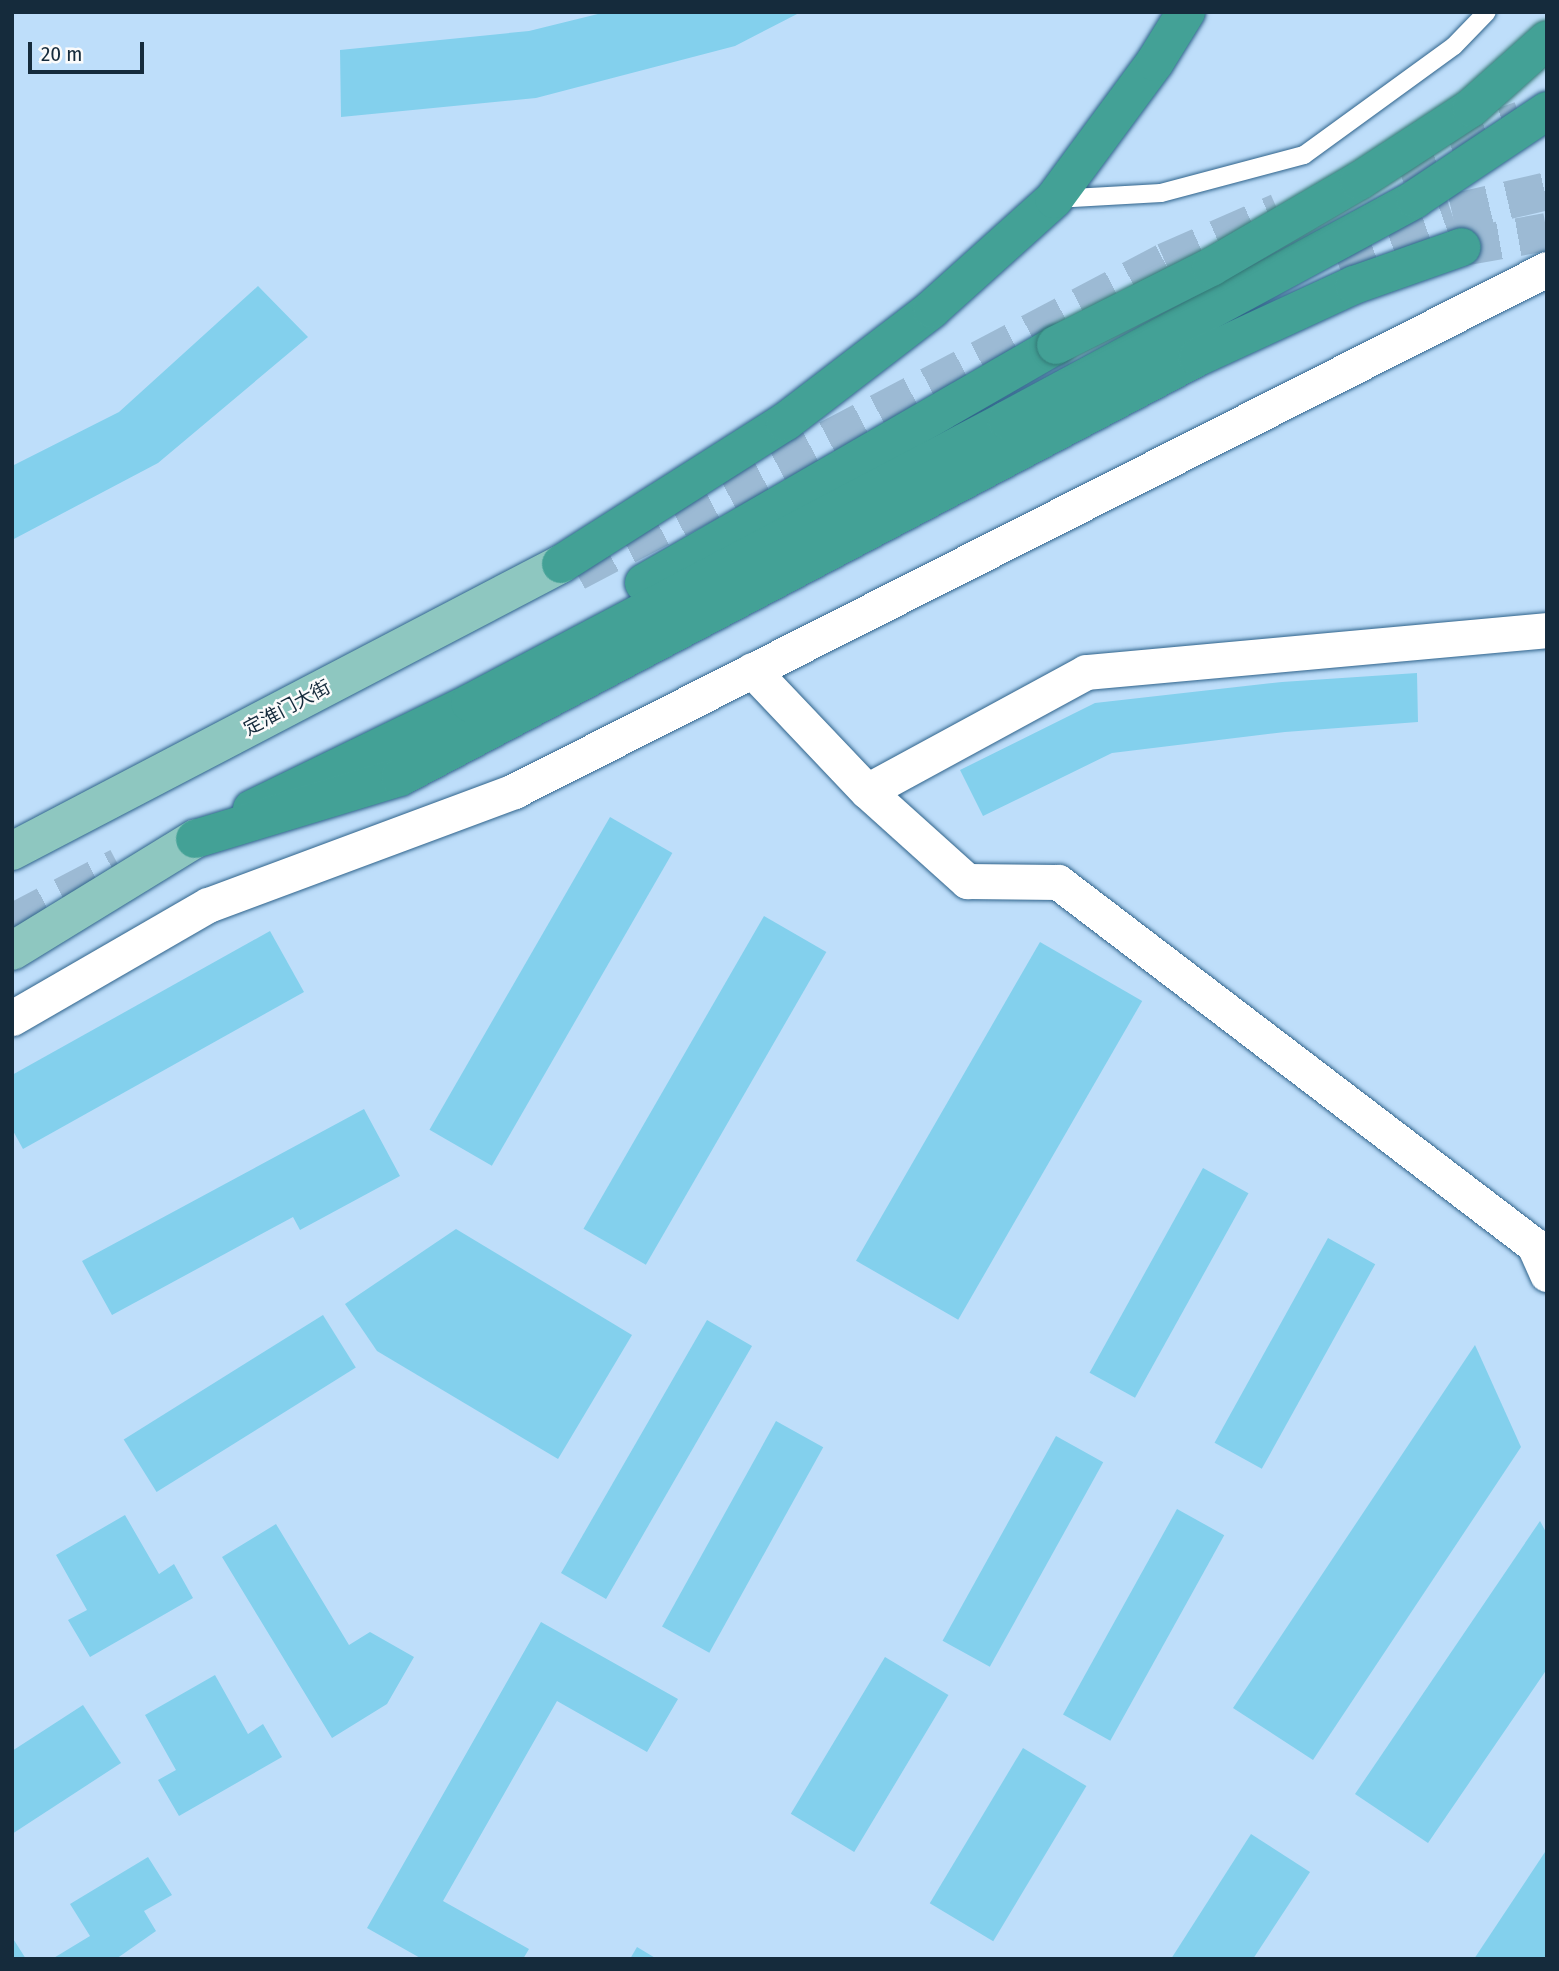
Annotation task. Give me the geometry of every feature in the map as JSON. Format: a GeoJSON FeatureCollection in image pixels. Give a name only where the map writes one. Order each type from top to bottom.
{"type":"FeatureCollection","features":[{"type":"Feature","properties":{"kind":"highway"},"geometry":{"type":"LineString","coordinates":[[561,564],[785,422],[932,309],[1055,199],[1155,62],[1186,12]]}},
{"type":"Feature","properties":{"kind":"highway"},"geometry":{"type":"LineString","coordinates":[[252,809],[1056,345],[1211,267],[1359,181],[1471,108],[1547,40]]}},
{"type":"Feature","properties":{"kind":"highway"},"geometry":{"type":"LineString","coordinates":[[195,839],[470,703],[1007,420],[1415,199],[1547,111]]}},
{"type":"Feature","properties":{"kind":"highway"},"geometry":{"type":"LineString","coordinates":[[195,839],[400,777],[1198,357],[1354,285],[1462,247]]}},
{"type":"Feature","properties":{"kind":"main road","name":"定淮门大街"},"geometry":{"type":"LineString","coordinates":[[12,851],[561,564]]}},
{"type":"Feature","properties":{"kind":"main road"},"geometry":{"type":"LineString","coordinates":[[12,951],[195,839]]}},
{"type":"Feature","properties":{"kind":"street"},"geometry":{"type":"LineString","coordinates":[[12,1018],[208,905],[514,791],[1547,269]]}},
{"type":"Feature","properties":{"kind":"street"},"geometry":{"type":"LineString","coordinates":[[867,791],[1086,672],[1547,630]]}},
{"type":"Feature","properties":{"kind":"street"},"geometry":{"type":"LineString","coordinates":[[752,670],[867,791],[967,881],[1058,882],[1543,1253]]}},
{"type":"Feature","properties":{"kind":"lane"},"geometry":{"type":"LineString","coordinates":[[1055,199],[1161,193],[1304,155],[1454,46],[1488,12]]}},
{"type":"Feature","properties":{"kind":"building"},"geometry":{"type":"Polygon","coordinates":[[[606,12],[801,12],[735,46],[536,98],[341,117],[340,50],[529,31],[606,12]]]}},
{"type":"Feature","properties":{"kind":"building"},"geometry":{"type":"Polygon","coordinates":[[[258,286],[308,337],[158,463],[12,540],[12,466],[119,412],[258,286]]]}},
{"type":"Feature","properties":{"kind":"building"},"geometry":{"type":"Polygon","coordinates":[[[1417,673],[1418,722],[1285,732],[1112,753],[983,816],[960,770],[1095,703],[1282,682],[1417,673]]]}},
{"type":"Feature","properties":{"kind":"building"},"geometry":{"type":"Polygon","coordinates":[[[610,817],[672,853],[492,1166],[430,1130],[610,817]]]}},
{"type":"Feature","properties":{"kind":"building"},"geometry":{"type":"Polygon","coordinates":[[[764,916],[826,952],[646,1265],[584,1229],[764,916]]]}},
{"type":"Feature","properties":{"kind":"building"},"geometry":{"type":"Polygon","coordinates":[[[270,931],[304,992],[23,1149],[12,1129],[12,1075],[270,931]]]}},
{"type":"Feature","properties":{"kind":"building"},"geometry":{"type":"Polygon","coordinates":[[[1040,942],[1142,1001],[958,1320],[856,1261],[1040,942]]]}},
{"type":"Feature","properties":{"kind":"building"},"geometry":{"type":"Polygon","coordinates":[[[364,1109],[400,1176],[300,1230],[293,1217],[112,1315],[82,1261],[364,1109]]]}},
{"type":"Feature","properties":{"kind":"building"},"geometry":{"type":"Polygon","coordinates":[[[1203,1168],[1248,1193],[1135,1398],[1090,1373],[1203,1168]]]}},
{"type":"Feature","properties":{"kind":"building"},"geometry":{"type":"Polygon","coordinates":[[[456,1229],[632,1335],[558,1459],[377,1351],[345,1304],[456,1229]]]}},
{"type":"Feature","properties":{"kind":"building"},"geometry":{"type":"Polygon","coordinates":[[[1328,1238],[1375,1264],[1262,1469],[1215,1443],[1328,1238]]]}},
{"type":"Feature","properties":{"kind":"building"},"geometry":{"type":"Polygon","coordinates":[[[323,1315],[356,1368],[157,1492],[124,1440],[323,1315]]]}},
{"type":"Feature","properties":{"kind":"building"},"geometry":{"type":"Polygon","coordinates":[[[707,1320],[752,1346],[606,1599],[561,1573],[707,1320]]]}},
{"type":"Feature","properties":{"kind":"building"},"geometry":{"type":"Polygon","coordinates":[[[1475,1345],[1521,1447],[1313,1760],[1233,1708],[1475,1345]]]}},
{"type":"Feature","properties":{"kind":"building"},"geometry":{"type":"Polygon","coordinates":[[[776,1421],[823,1447],[709,1653],[662,1627],[776,1421]]]}},
{"type":"Feature","properties":{"kind":"building"},"geometry":{"type":"Polygon","coordinates":[[[1056,1436],[1103,1462],[990,1667],[943,1641],[1056,1436]]]}},
{"type":"Feature","properties":{"kind":"building"},"geometry":{"type":"Polygon","coordinates":[[[1177,1509],[1224,1535],[1110,1741],[1063,1715],[1177,1509]]]}},
{"type":"Feature","properties":{"kind":"building"},"geometry":{"type":"Polygon","coordinates":[[[125,1515],[159,1574],[174,1564],[193,1598],[90,1657],[68,1620],[87,1610],[56,1555],[125,1515]]]}},
{"type":"Feature","properties":{"kind":"building"},"geometry":{"type":"Polygon","coordinates":[[[1540,1521],[1547,1534],[1547,1669],[1428,1843],[1355,1794],[1540,1521]]]}},
{"type":"Feature","properties":{"kind":"building"},"geometry":{"type":"Polygon","coordinates":[[[276,1524],[349,1645],[370,1632],[414,1657],[387,1704],[332,1738],[222,1557],[276,1524]]]}},
{"type":"Feature","properties":{"kind":"building"},"geometry":{"type":"Polygon","coordinates":[[[541,1622],[678,1699],[647,1752],[557,1701],[443,1901],[529,1949],[523,1959],[422,1959],[367,1928],[541,1622]]]}},
{"type":"Feature","properties":{"kind":"building"},"geometry":{"type":"Polygon","coordinates":[[[885,1657],[948,1695],[854,1852],[791,1814],[885,1657]]]}},
{"type":"Feature","properties":{"kind":"building"},"geometry":{"type":"Polygon","coordinates":[[[215,1675],[248,1734],[263,1724],[282,1757],[179,1816],[158,1780],[176,1770],[145,1715],[215,1675]]]}},
{"type":"Feature","properties":{"kind":"building"},"geometry":{"type":"Polygon","coordinates":[[[83,1705],[121,1763],[12,1834],[12,1751],[83,1705]]]}},
{"type":"Feature","properties":{"kind":"building"},"geometry":{"type":"Polygon","coordinates":[[[1023,1748],[1086,1786],[993,1941],[930,1903],[1023,1748]]]}},
{"type":"Feature","properties":{"kind":"building"},"geometry":{"type":"Polygon","coordinates":[[[1251,1834],[1310,1872],[1253,1959],[1171,1959],[1251,1834]]]}},
{"type":"Feature","properties":{"kind":"building"},"geometry":{"type":"Polygon","coordinates":[[[1547,1849],[1546,1959],[1474,1959],[1547,1849]]]}},
{"type":"Feature","properties":{"kind":"building"},"geometry":{"type":"Polygon","coordinates":[[[148,1857],[172,1895],[144,1911],[156,1931],[116,1959],[52,1959],[90,1936],[70,1904],[148,1857]]]}},
{"type":"Feature","properties":{"kind":"building"},"geometry":{"type":"Polygon","coordinates":[[[12,1937],[26,1959],[12,1959],[12,1937]]]}},
{"type":"Feature","properties":{"kind":"building"},"geometry":{"type":"Polygon","coordinates":[[[637,1947],[657,1959],[630,1959],[637,1947]]]}},
{"type":"Feature","properties":{"kind":"tunnel"},"geometry":{"type":"LineString","coordinates":[[1397,165],[1521,120]]}},
{"type":"Feature","properties":{"kind":"tunnel"},"geometry":{"type":"LineString","coordinates":[[1335,255],[1452,213],[1547,191]]}},
{"type":"Feature","properties":{"kind":"tunnel"},"geometry":{"type":"LineString","coordinates":[[576,572],[1165,262],[1279,212]]}},
{"type":"Feature","properties":{"kind":"tunnel"},"geometry":{"type":"LineString","coordinates":[[1462,247],[1547,232]]}},
{"type":"Feature","properties":{"kind":"tunnel"},"geometry":{"type":"LineString","coordinates":[[12,923],[119,867]]}}]}
